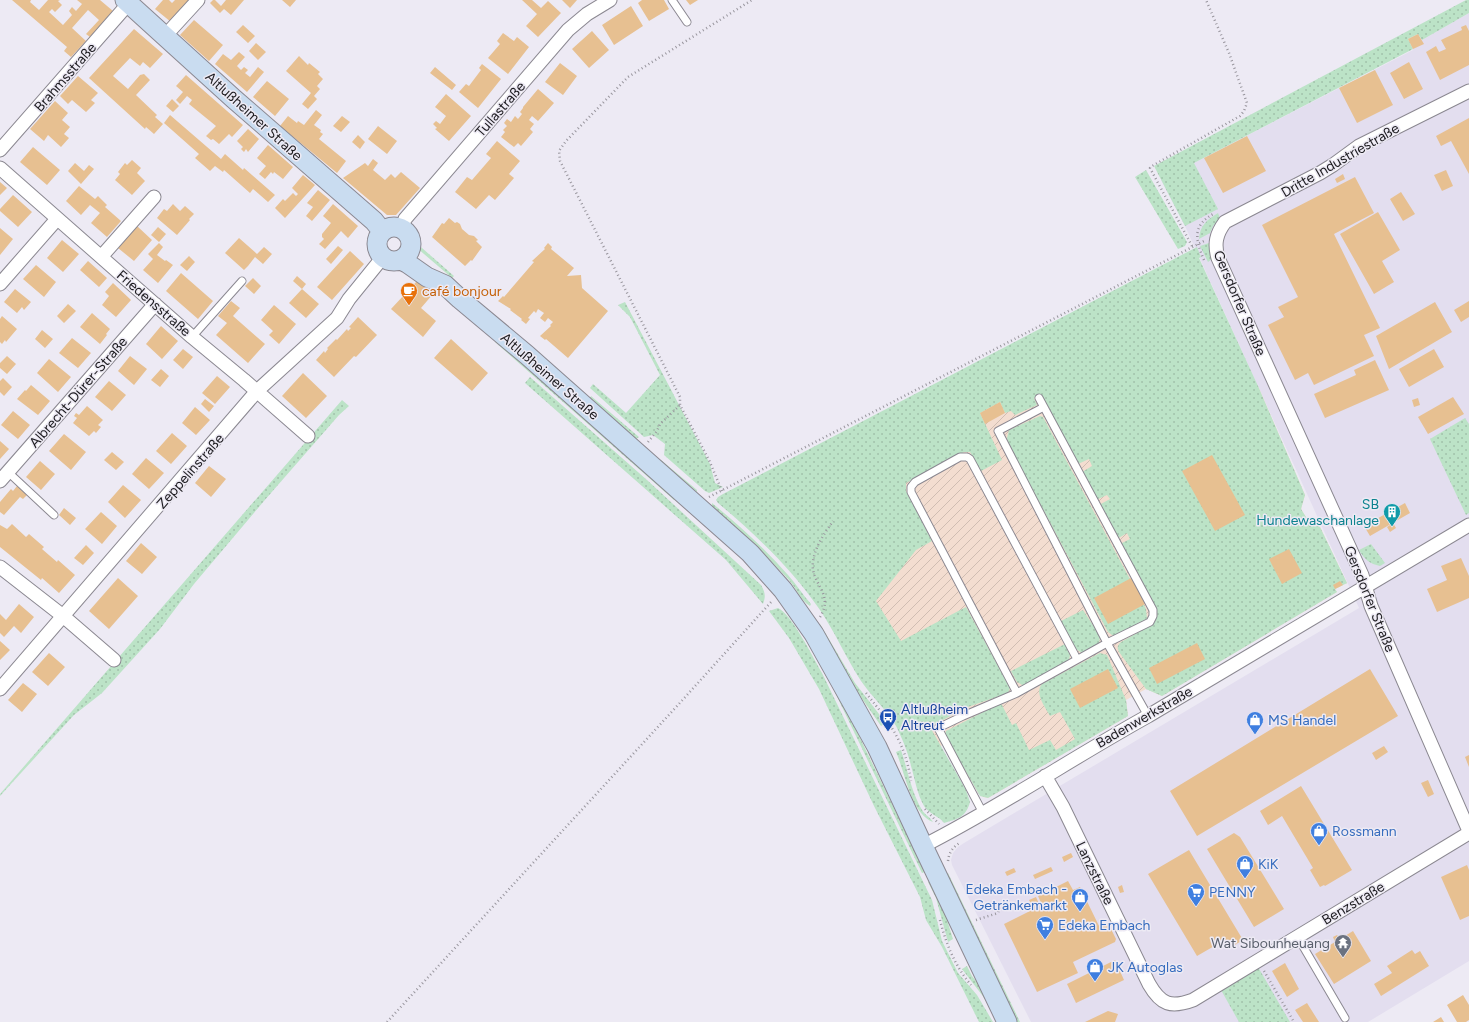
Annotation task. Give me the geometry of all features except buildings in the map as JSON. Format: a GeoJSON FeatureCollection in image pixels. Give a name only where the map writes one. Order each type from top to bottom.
{"type":"FeatureCollection","features":[{"type":"Feature","properties":{"kind":"street"},"geometry":{"type":"LineString","coordinates":[[165,36],[198,0]]}},
{"type":"Feature","properties":{"kind":"street","name":"Tullastraße"},"geometry":{"type":"LineString","coordinates":[[402,229],[406,219],[568,30],[587,14],[610,0]]}},
{"type":"Feature","properties":{"kind":"street","name":"Altlußheimer Straße"},"geometry":{"type":"LineString","coordinates":[[127,2],[234,99],[374,221],[382,231]]}},
{"type":"Feature","properties":{"kind":"street","name":"Brahmsstraße"},"geometry":{"type":"LineString","coordinates":[[0,150],[127,2]]}},
{"type":"Feature","properties":{"kind":"street","name":"Dritte Industriestraße"},"geometry":{"type":"LineString","coordinates":[[1217,236],[1225,222],[1320,173],[1358,146],[1469,91]]}},
{"type":"Feature","properties":{"kind":"street","name":"Friedensstraße"},"geometry":{"type":"LineString","coordinates":[[0,168],[192,337],[308,436]]}},
{"type":"Feature","properties":{"kind":"street"},"geometry":{"type":"LineString","coordinates":[[101,257],[154,198]]}},
{"type":"Feature","properties":{"kind":"street"},"geometry":{"type":"LineString","coordinates":[[0,284],[57,219]]}},
{"type":"Feature","properties":{"kind":"street"},"geometry":{"type":"LineString","coordinates":[[399,254],[379,253],[377,242],[382,231],[392,227],[402,229]]}},
{"type":"Feature","properties":{"kind":"street","name":"Altlußheimer Straße"},"geometry":{"type":"LineString","coordinates":[[402,229],[409,236],[399,254],[427,277],[444,285],[522,351],[750,554],[784,590],[826,653],[878,747],[922,846],[1007,1022]]}},
{"type":"Feature","properties":{"kind":"street","name":"Gersdorfer Straße"},"geometry":{"type":"LineString","coordinates":[[1217,236],[1216,243],[1218,258],[1362,575],[1371,606],[1469,832]]}},
{"type":"Feature","properties":{"kind":"street","name":"Zeppelinstraße"},"geometry":{"type":"LineString","coordinates":[[0,689],[213,444],[257,391],[336,318],[349,299],[399,254]]}},
{"type":"Feature","properties":{"kind":"street","name":"Albrecht-Dürer-Straße"},"geometry":{"type":"LineString","coordinates":[[4,476],[155,304]]}},
{"type":"Feature","properties":{"kind":"street","name":"Badenwerkstraße"},"geometry":{"type":"LineString","coordinates":[[922,846],[983,813],[1469,525]]}},
{"type":"Feature","properties":{"kind":"street"},"geometry":{"type":"LineString","coordinates":[[0,567],[63,616],[114,660]]}},
{"type":"Feature","properties":{"kind":"street","name":"Lanzstraße"},"geometry":{"type":"LineString","coordinates":[[1046,776],[1063,807],[1155,995],[1164,1002],[1173,1005]]}},
{"type":"Feature","properties":{"kind":"street","name":"Benzstraße"},"geometry":{"type":"LineString","coordinates":[[1173,1005],[1182,1004],[1193,1000],[1469,832]]}},
{"type":"Feature","properties":{"kind":"lane"},"geometry":{"type":"LineString","coordinates":[[672,0],[687,22]]}},
{"type":"Feature","properties":{"kind":"lane"},"geometry":{"type":"LineString","coordinates":[[192,337],[242,281]]}},
{"type":"Feature","properties":{"kind":"lane"},"geometry":{"type":"LineString","coordinates":[[983,813],[938,728],[1017,693],[1077,659],[1150,622],[1153,616],[1153,610],[1039,398]]}},
{"type":"Feature","properties":{"kind":"lane"},"geometry":{"type":"LineString","coordinates":[[1044,407],[998,431],[1107,643],[1148,716]]}},
{"type":"Feature","properties":{"kind":"lane"},"geometry":{"type":"LineString","coordinates":[[1017,693],[911,492],[911,487],[915,482],[960,457],[967,456],[970,459],[1077,659]]}},
{"type":"Feature","properties":{"kind":"lane"},"geometry":{"type":"LineString","coordinates":[[4,476],[54,515]]}},
{"type":"Feature","properties":{"kind":"lane"},"geometry":{"type":"LineString","coordinates":[[1297,936],[1345,1018]]}},
{"type":"Feature","properties":{"kind":"path"},"geometry":{"type":"LineString","coordinates":[[722,491],[680,405],[680,397],[560,161],[559,151],[628,77],[752,0]]}},
{"type":"Feature","properties":{"kind":"path"},"geometry":{"type":"LineString","coordinates":[[714,495],[1192,246],[1150,168],[1240,116],[1247,103],[1206,0]]}},
{"type":"Feature","properties":{"kind":"path"},"geometry":{"type":"LineString","coordinates":[[1205,262],[1197,243],[1198,230],[1205,219],[1217,212]]}},
{"type":"Feature","properties":{"kind":"path"},"geometry":{"type":"LineString","coordinates":[[647,443],[657,431],[660,424],[680,405]]}},
{"type":"Feature","properties":{"kind":"path"},"geometry":{"type":"LineString","coordinates":[[810,627],[817,621],[824,611],[826,599],[816,577],[813,563],[820,541],[833,520]]}},
{"type":"Feature","properties":{"kind":"path"},"geometry":{"type":"LineString","coordinates":[[387,1022],[684,699],[775,597]]}},
{"type":"Feature","properties":{"kind":"path"},"geometry":{"type":"LineString","coordinates":[[889,724],[908,764],[911,782]]}},
{"type":"Feature","properties":{"kind":"path"},"geometry":{"type":"LineString","coordinates":[[922,804],[925,811],[938,822],[952,849],[948,856],[949,867]]}},
{"type":"Feature","properties":{"kind":"path"},"geometry":{"type":"LineString","coordinates":[[976,920],[998,913],[1001,904]]}},
{"type":"Feature","properties":{"kind":"path"},"geometry":{"type":"LineString","coordinates":[[1257,960],[1294,1022]]}},
{"type":"Feature","properties":{"kind":"shaded area"},"geometry":{"type":"Polygon","coordinates":[[[1469,13],[1469,961],[1368,1022],[1031,1022],[952,865],[951,860],[953,853],[964,843],[1359,608],[1185,226],[1161,180],[1413,50],[1408,39],[1418,34],[1422,40],[1469,13]]]}},
{"type":"Feature","properties":{"kind":"shaded area"},"geometry":{"type":"Polygon","coordinates":[[[1258,386],[1305,495],[1301,509],[1309,522],[1320,527],[1347,583],[1335,589],[1337,592],[1162,696],[1146,689],[1126,700],[1128,716],[988,798],[983,797],[978,793],[949,742],[924,754],[835,551],[888,482],[943,392],[1258,386]]]}},
{"type":"Feature","properties":{"kind":"green space"},"geometry":{"type":"Polygon","coordinates":[[[1466,0],[1469,0],[1469,13],[1422,40],[1418,34],[1408,39],[1413,49],[1194,163],[1218,209],[1185,226],[1154,166],[1466,0]]]}},
{"type":"Feature","properties":{"kind":"green space"},"geometry":{"type":"Polygon","coordinates":[[[1146,170],[1187,242],[1185,246],[1178,249],[1135,177],[1146,170]]]}},
{"type":"Feature","properties":{"kind":"green space"},"geometry":{"type":"Polygon","coordinates":[[[1218,213],[1220,218],[1213,226],[1210,233],[1199,239],[1201,230],[1205,223],[1218,213]]]}},
{"type":"Feature","properties":{"kind":"green space"},"geometry":{"type":"Polygon","coordinates":[[[414,241],[454,276],[452,278],[417,248],[414,241]]]}},
{"type":"Feature","properties":{"kind":"green space"},"geometry":{"type":"Polygon","coordinates":[[[1209,243],[1212,259],[1208,262],[1200,246],[1209,243]]]}},
{"type":"Feature","properties":{"kind":"green space"},"geometry":{"type":"Polygon","coordinates":[[[1197,247],[1201,257],[1199,258],[1258,386],[1305,495],[1301,509],[1309,522],[1320,527],[1347,583],[1335,589],[1337,592],[1162,696],[1146,689],[1119,652],[1118,647],[1121,642],[1153,624],[1155,619],[1120,544],[1130,539],[1127,533],[1117,539],[1099,505],[1110,499],[1107,495],[1096,500],[1082,472],[1092,466],[1089,459],[1078,464],[1041,395],[1034,398],[1037,405],[1015,415],[1011,411],[1005,413],[1000,402],[980,413],[1002,460],[981,471],[970,452],[964,452],[906,483],[906,491],[932,541],[916,550],[876,601],[901,641],[966,607],[1010,688],[1008,693],[965,708],[930,727],[966,790],[970,802],[966,811],[961,817],[944,823],[924,806],[918,791],[907,750],[896,726],[861,681],[820,610],[798,580],[773,553],[716,500],[723,494],[1197,247]]]}},
{"type":"Feature","properties":{"kind":"green space"},"geometry":{"type":"Polygon","coordinates":[[[625,302],[710,464],[715,483],[723,487],[709,493],[705,491],[664,455],[665,444],[653,435],[644,437],[590,388],[593,384],[626,413],[660,375],[630,317],[618,305],[625,302]]]}},
{"type":"Feature","properties":{"kind":"green space"},"geometry":{"type":"Polygon","coordinates":[[[497,340],[675,498],[674,500],[495,342],[497,340]]]}},
{"type":"Feature","properties":{"kind":"green space"},"geometry":{"type":"Polygon","coordinates":[[[530,377],[647,480],[761,585],[765,594],[763,604],[726,560],[525,383],[530,377]]]}},
{"type":"Feature","properties":{"kind":"green space"},"geometry":{"type":"Polygon","coordinates":[[[591,396],[639,437],[636,439],[590,398],[591,396]]]}},
{"type":"Feature","properties":{"kind":"green space"},"geometry":{"type":"Polygon","coordinates":[[[342,400],[349,406],[339,415],[264,501],[194,584],[160,629],[102,693],[74,715],[0,796],[0,794],[342,400]]]}},
{"type":"Feature","properties":{"kind":"green space"},"geometry":{"type":"Polygon","coordinates":[[[1040,416],[1043,417],[1146,609],[1147,619],[1116,635],[1112,635],[1108,632],[1008,443],[1007,438],[1009,430],[1040,416]]]}},
{"type":"Feature","properties":{"kind":"green space"},"geometry":{"type":"Polygon","coordinates":[[[1465,418],[1469,424],[1469,513],[1466,515],[1430,439],[1465,418]]]}},
{"type":"Feature","properties":{"kind":"green space"},"geometry":{"type":"Polygon","coordinates":[[[661,460],[697,490],[697,492],[660,461],[661,460]]]}},
{"type":"Feature","properties":{"kind":"green space"},"geometry":{"type":"Polygon","coordinates":[[[712,503],[752,538],[779,565],[811,604],[810,606],[804,601],[792,583],[780,570],[712,506],[712,503]]]}},
{"type":"Feature","properties":{"kind":"green space"},"geometry":{"type":"Polygon","coordinates":[[[1371,544],[1385,563],[1380,566],[1368,561],[1359,550],[1371,544]]]}},
{"type":"Feature","properties":{"kind":"green space"},"geometry":{"type":"Polygon","coordinates":[[[788,607],[817,653],[845,707],[925,872],[922,873],[829,680],[803,635],[785,609],[788,607]]]}},
{"type":"Feature","properties":{"kind":"green space"},"geometry":{"type":"Polygon","coordinates":[[[778,608],[796,627],[822,673],[932,900],[942,941],[958,973],[977,995],[993,1022],[979,1022],[942,947],[926,920],[920,897],[874,806],[819,689],[789,638],[769,611],[778,608]]]}},
{"type":"Feature","properties":{"kind":"green space"},"geometry":{"type":"Polygon","coordinates":[[[1083,610],[1100,636],[1099,644],[1082,653],[1076,649],[1061,621],[1083,610]]]}},
{"type":"Feature","properties":{"kind":"green space"},"geometry":{"type":"Polygon","coordinates":[[[820,624],[855,683],[886,723],[881,726],[856,690],[819,626],[820,624]]]}},
{"type":"Feature","properties":{"kind":"green space"},"geometry":{"type":"Polygon","coordinates":[[[1065,644],[1070,655],[1069,660],[1024,686],[1017,682],[1011,671],[1065,644]]]}},
{"type":"Feature","properties":{"kind":"green space"},"geometry":{"type":"Polygon","coordinates":[[[1100,653],[1107,655],[1126,700],[1128,716],[988,798],[980,796],[945,735],[946,731],[1001,703],[1012,725],[1016,723],[1029,750],[1050,740],[1056,750],[1075,739],[1060,712],[1050,716],[1041,700],[1039,692],[1040,688],[1042,684],[1100,653]]]}},
{"type":"Feature","properties":{"kind":"green space"},"geometry":{"type":"Polygon","coordinates":[[[901,750],[918,803],[923,812],[933,822],[925,818],[914,802],[896,752],[901,750]]]}},
{"type":"Feature","properties":{"kind":"green space"},"geometry":{"type":"Polygon","coordinates":[[[948,873],[1020,1022],[1017,1022],[946,874],[948,873]]]}},
{"type":"Feature","properties":{"kind":"green space"},"geometry":{"type":"Polygon","coordinates":[[[931,880],[941,901],[953,939],[948,942],[936,898],[928,882],[931,880]]]}},
{"type":"Feature","properties":{"kind":"green space"},"geometry":{"type":"Polygon","coordinates":[[[967,966],[972,976],[984,991],[992,1010],[962,969],[967,966]]]}},
{"type":"Feature","properties":{"kind":"green space"},"geometry":{"type":"Polygon","coordinates":[[[1258,967],[1290,1022],[1239,1022],[1221,990],[1258,967]]]}},
{"type":"Feature","properties":{"kind":"place","name":"café bonjour"},"geometry":{"type":"Point","coordinates":[409,306]}},
{"type":"Feature","properties":{"kind":"place","name":"SB Hundewaschanlage"},"geometry":{"type":"Point","coordinates":[1392,527]}},
{"type":"Feature","properties":{"kind":"place","name":"Altlußheim Altreut"},"geometry":{"type":"Point","coordinates":[888,732]}},
{"type":"Feature","properties":{"kind":"place","name":"MS Handel"},"geometry":{"type":"Point","coordinates":[1255,735]}},
{"type":"Feature","properties":{"kind":"place","name":"Rossmann"},"geometry":{"type":"Point","coordinates":[1319,846]}},
{"type":"Feature","properties":{"kind":"place","name":"KiK"},"geometry":{"type":"Point","coordinates":[1245,879]}},
{"type":"Feature","properties":{"kind":"place","name":"PENNY"},"geometry":{"type":"Point","coordinates":[1196,907]}},
{"type":"Feature","properties":{"kind":"place","name":"Edeka Embach - Getränkemarkt"},"geometry":{"type":"Point","coordinates":[1080,912]}},
{"type":"Feature","properties":{"kind":"place","name":"Edeka Embach"},"geometry":{"type":"Point","coordinates":[1045,940]}},
{"type":"Feature","properties":{"kind":"place","name":"Wat Sibounheuang"},"geometry":{"type":"Point","coordinates":[1343,958]}},
{"type":"Feature","properties":{"kind":"place","name":"JK Autoglas"},"geometry":{"type":"Point","coordinates":[1095,982]}}]}
